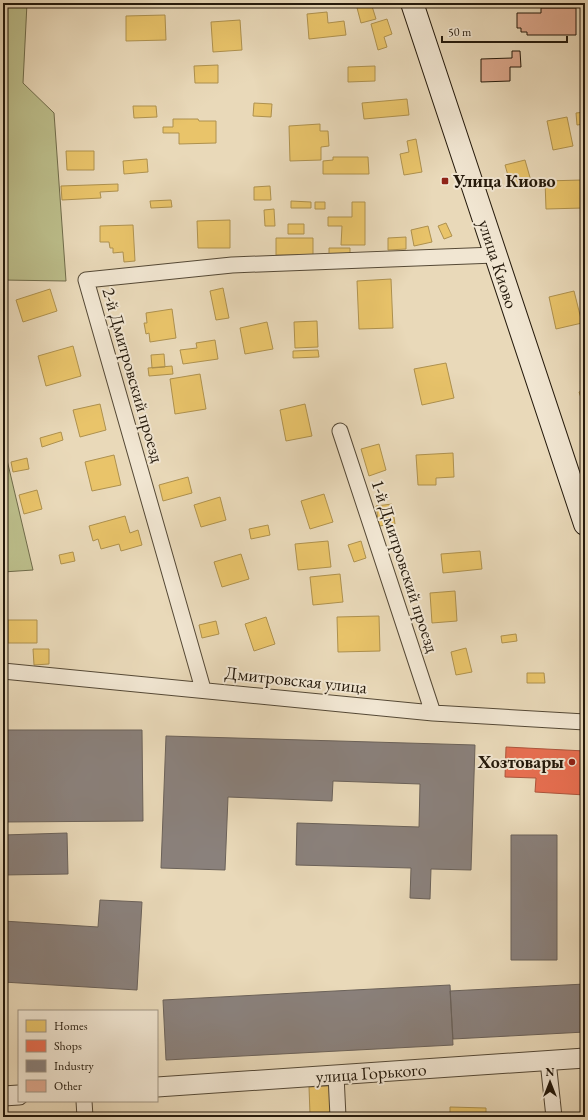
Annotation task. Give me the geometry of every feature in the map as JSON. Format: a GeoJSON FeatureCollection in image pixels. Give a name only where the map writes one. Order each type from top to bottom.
{"type":"FeatureCollection","features":[{"type":"Feature","properties":{"kind":"main road","name":"улица Киово"},"geometry":{"type":"LineString","coordinates":[[412,3],[585,524]]}},
{"type":"Feature","properties":{"kind":"street","name":"2-й Дмитровский проезд"},"geometry":{"type":"LineString","coordinates":[[203,689],[86,280],[232,266],[495,255]]}},
{"type":"Feature","properties":{"kind":"street","name":"1-й Дмитровский проезд"},"geometry":{"type":"LineString","coordinates":[[340,431],[433,713]]}},
{"type":"Feature","properties":{"kind":"street","name":"Дмитровская улица"},"geometry":{"type":"LineString","coordinates":[[3,671],[203,689],[433,713],[585,722]]}},
{"type":"Feature","properties":{"kind":"street","name":"улица Горького"},"geometry":{"type":"LineString","coordinates":[[158,1087],[585,1058]]}},
{"type":"Feature","properties":{"kind":"street"},"geometry":{"type":"LineString","coordinates":[[548,1061],[554,1117]]}},
{"type":"Feature","properties":{"kind":"street"},"geometry":{"type":"LineString","coordinates":[[336,1075],[338,1117]]}},
{"type":"Feature","properties":{"kind":"street"},"geometry":{"type":"LineString","coordinates":[[3,1096],[18,1095]]}},
{"type":"Feature","properties":{"kind":"street"},"geometry":{"type":"LineString","coordinates":[[84,1102],[85,1117]]}},
{"type":"Feature","properties":{"kind":"green space"},"geometry":{"type":"Polygon","coordinates":[[[3,3],[27,3],[23,83],[54,113],[66,281],[3,280],[3,3]]]}},
{"type":"Feature","properties":{"kind":"green space"},"geometry":{"type":"Polygon","coordinates":[[[3,443],[33,570],[3,572],[3,443]]]}},
{"type":"Feature","properties":{"kind":"building: Homes"},"geometry":{"type":"Polygon","coordinates":[[[371,3],[376,19],[361,23],[356,4],[371,3]]]}},
{"type":"Feature","properties":{"kind":"building: Homes"},"geometry":{"type":"Polygon","coordinates":[[[327,12],[328,23],[344,21],[346,35],[309,39],[307,14],[327,12]]]}},
{"type":"Feature","properties":{"kind":"building: Homes"},"geometry":{"type":"Polygon","coordinates":[[[165,15],[166,40],[126,41],[126,16],[165,15]]]}},
{"type":"Feature","properties":{"kind":"building: Homes"},"geometry":{"type":"Polygon","coordinates":[[[387,19],[392,34],[384,37],[387,47],[378,50],[371,24],[387,19]]]}},
{"type":"Feature","properties":{"kind":"building: Homes"},"geometry":{"type":"Polygon","coordinates":[[[240,20],[242,50],[213,52],[211,22],[240,20]]]}},
{"type":"Feature","properties":{"kind":"building: Homes"},"geometry":{"type":"Polygon","coordinates":[[[218,65],[218,83],[195,83],[194,66],[218,65]]]}},
{"type":"Feature","properties":{"kind":"building: Homes"},"geometry":{"type":"Polygon","coordinates":[[[375,66],[375,81],[348,82],[348,67],[375,66]]]}},
{"type":"Feature","properties":{"kind":"building: Homes"},"geometry":{"type":"Polygon","coordinates":[[[407,99],[409,115],[364,119],[362,103],[407,99]]]}},
{"type":"Feature","properties":{"kind":"building: Homes"},"geometry":{"type":"Polygon","coordinates":[[[254,103],[272,104],[271,117],[253,116],[254,103]]]}},
{"type":"Feature","properties":{"kind":"building: Homes"},"geometry":{"type":"Polygon","coordinates":[[[133,106],[156,106],[157,117],[134,118],[133,106]]]}},
{"type":"Feature","properties":{"kind":"building: Homes"},"geometry":{"type":"Polygon","coordinates":[[[585,112],[585,124],[577,125],[576,113],[585,112]]]}},
{"type":"Feature","properties":{"kind":"building: Homes"},"geometry":{"type":"Polygon","coordinates":[[[567,117],[573,146],[553,150],[547,121],[567,117]]]}},
{"type":"Feature","properties":{"kind":"building: Homes"},"geometry":{"type":"Polygon","coordinates":[[[173,119],[216,121],[216,143],[179,144],[179,133],[163,133],[163,127],[173,127],[173,119]]]}},
{"type":"Feature","properties":{"kind":"building: Homes"},"geometry":{"type":"Polygon","coordinates":[[[320,124],[320,131],[328,131],[329,146],[321,147],[321,160],[290,161],[289,126],[320,124]]]}},
{"type":"Feature","properties":{"kind":"building: Homes"},"geometry":{"type":"Polygon","coordinates":[[[416,139],[422,172],[404,175],[400,154],[409,152],[407,141],[416,139]]]}},
{"type":"Feature","properties":{"kind":"building: Homes"},"geometry":{"type":"Polygon","coordinates":[[[66,151],[94,151],[94,170],[67,170],[66,151]]]}},
{"type":"Feature","properties":{"kind":"building: Homes"},"geometry":{"type":"Polygon","coordinates":[[[333,157],[368,157],[369,174],[323,174],[323,161],[333,160],[333,157]]]}},
{"type":"Feature","properties":{"kind":"building: Homes"},"geometry":{"type":"Polygon","coordinates":[[[147,159],[148,172],[124,174],[123,161],[147,159]]]}},
{"type":"Feature","properties":{"kind":"building: Homes"},"geometry":{"type":"Polygon","coordinates":[[[525,160],[531,181],[511,186],[505,165],[525,160]]]}},
{"type":"Feature","properties":{"kind":"building: Homes"},"geometry":{"type":"Polygon","coordinates":[[[582,180],[583,208],[546,209],[545,181],[582,180]]]}},
{"type":"Feature","properties":{"kind":"building: Homes"},"geometry":{"type":"Polygon","coordinates":[[[118,184],[118,191],[100,192],[101,198],[62,200],[61,186],[118,184]]]}},
{"type":"Feature","properties":{"kind":"building: Homes"},"geometry":{"type":"Polygon","coordinates":[[[270,186],[271,200],[254,200],[254,187],[270,186]]]}},
{"type":"Feature","properties":{"kind":"building: Homes"},"geometry":{"type":"Polygon","coordinates":[[[171,200],[172,207],[151,208],[150,201],[171,200]]]}},
{"type":"Feature","properties":{"kind":"building: Homes"},"geometry":{"type":"Polygon","coordinates":[[[291,201],[311,202],[311,208],[291,208],[291,201]]]}},
{"type":"Feature","properties":{"kind":"building: Homes"},"geometry":{"type":"Polygon","coordinates":[[[315,202],[325,202],[325,209],[315,209],[315,202]]]}},
{"type":"Feature","properties":{"kind":"building: Homes"},"geometry":{"type":"Polygon","coordinates":[[[352,202],[365,202],[365,245],[341,245],[342,226],[328,226],[328,217],[352,217],[352,202]]]}},
{"type":"Feature","properties":{"kind":"building: Homes"},"geometry":{"type":"Polygon","coordinates":[[[274,209],[275,226],[265,226],[264,210],[274,209]]]}},
{"type":"Feature","properties":{"kind":"building: Homes"},"geometry":{"type":"Polygon","coordinates":[[[230,220],[230,248],[198,248],[197,221],[230,220]]]}},
{"type":"Feature","properties":{"kind":"building: Homes"},"geometry":{"type":"Polygon","coordinates":[[[446,223],[452,236],[444,239],[438,226],[446,223]]]}},
{"type":"Feature","properties":{"kind":"building: Homes"},"geometry":{"type":"Polygon","coordinates":[[[288,224],[304,224],[304,234],[288,234],[288,224]]]}},
{"type":"Feature","properties":{"kind":"building: Homes"},"geometry":{"type":"Polygon","coordinates":[[[133,225],[135,261],[124,262],[123,252],[113,253],[113,248],[110,248],[109,242],[100,242],[100,226],[133,225]]]}},
{"type":"Feature","properties":{"kind":"building: Homes"},"geometry":{"type":"Polygon","coordinates":[[[428,226],[432,242],[414,246],[411,230],[428,226]]]}},
{"type":"Feature","properties":{"kind":"building: Homes"},"geometry":{"type":"Polygon","coordinates":[[[406,237],[406,249],[388,250],[388,238],[406,237]]]}},
{"type":"Feature","properties":{"kind":"building: Homes"},"geometry":{"type":"Polygon","coordinates":[[[276,238],[313,238],[313,255],[276,255],[276,238]]]}},
{"type":"Feature","properties":{"kind":"building: Homes"},"geometry":{"type":"Polygon","coordinates":[[[329,248],[350,248],[350,254],[329,255],[329,248]]]}},
{"type":"Feature","properties":{"kind":"building: Homes"},"geometry":{"type":"Polygon","coordinates":[[[391,279],[393,328],[359,329],[357,281],[391,279]]]}},
{"type":"Feature","properties":{"kind":"building: Homes"},"geometry":{"type":"Polygon","coordinates":[[[223,288],[229,318],[216,320],[210,291],[223,288]]]}},
{"type":"Feature","properties":{"kind":"building: Homes"},"geometry":{"type":"Polygon","coordinates":[[[50,289],[57,311],[23,322],[16,300],[50,289]]]}},
{"type":"Feature","properties":{"kind":"building: Homes"},"geometry":{"type":"Polygon","coordinates":[[[574,291],[582,323],[556,329],[549,297],[574,291]]]}},
{"type":"Feature","properties":{"kind":"building: Homes"},"geometry":{"type":"Polygon","coordinates":[[[172,309],[176,338],[150,342],[149,333],[146,334],[144,323],[147,323],[146,313],[172,309]]]}},
{"type":"Feature","properties":{"kind":"building: Homes"},"geometry":{"type":"Polygon","coordinates":[[[317,321],[318,347],[295,348],[294,322],[317,321]]]}},
{"type":"Feature","properties":{"kind":"building: Homes"},"geometry":{"type":"Polygon","coordinates":[[[267,322],[273,349],[245,354],[240,328],[267,322]]]}},
{"type":"Feature","properties":{"kind":"building: Homes"},"geometry":{"type":"Polygon","coordinates":[[[215,340],[218,359],[183,364],[180,350],[197,348],[196,343],[215,340]]]}},
{"type":"Feature","properties":{"kind":"building: Homes"},"geometry":{"type":"Polygon","coordinates":[[[73,346],[81,376],[46,386],[38,356],[73,346]]]}},
{"type":"Feature","properties":{"kind":"building: Homes"},"geometry":{"type":"Polygon","coordinates":[[[318,350],[319,357],[293,358],[293,351],[318,350]]]}},
{"type":"Feature","properties":{"kind":"building: Homes"},"geometry":{"type":"Polygon","coordinates":[[[164,354],[165,367],[152,368],[151,355],[164,354]]]}},
{"type":"Feature","properties":{"kind":"building: Homes"},"geometry":{"type":"Polygon","coordinates":[[[446,363],[454,398],[422,405],[414,369],[446,363]]]}},
{"type":"Feature","properties":{"kind":"building: Homes"},"geometry":{"type":"Polygon","coordinates":[[[172,366],[173,374],[149,376],[148,368],[172,366]]]}},
{"type":"Feature","properties":{"kind":"building: Homes"},"geometry":{"type":"Polygon","coordinates":[[[200,374],[206,409],[175,414],[170,379],[200,374]]]}},
{"type":"Feature","properties":{"kind":"building: Homes"},"geometry":{"type":"Polygon","coordinates":[[[585,390],[585,404],[583,404],[579,392],[585,390]]]}},
{"type":"Feature","properties":{"kind":"building: Homes"},"geometry":{"type":"Polygon","coordinates":[[[100,404],[106,430],[80,437],[73,410],[100,404]]]}},
{"type":"Feature","properties":{"kind":"building: Homes"},"geometry":{"type":"Polygon","coordinates":[[[305,404],[312,436],[286,441],[280,410],[305,404]]]}},
{"type":"Feature","properties":{"kind":"building: Homes"},"geometry":{"type":"Polygon","coordinates":[[[61,432],[63,440],[42,447],[40,438],[61,432]]]}},
{"type":"Feature","properties":{"kind":"building: Homes"},"geometry":{"type":"Polygon","coordinates":[[[379,444],[386,470],[369,476],[361,449],[379,444]]]}},
{"type":"Feature","properties":{"kind":"building: Homes"},"geometry":{"type":"Polygon","coordinates":[[[453,453],[454,477],[436,478],[436,485],[418,485],[416,455],[453,453]]]}},
{"type":"Feature","properties":{"kind":"building: Homes"},"geometry":{"type":"Polygon","coordinates":[[[114,455],[121,485],[92,491],[85,462],[114,455]]]}},
{"type":"Feature","properties":{"kind":"building: Homes"},"geometry":{"type":"Polygon","coordinates":[[[27,458],[29,469],[13,472],[11,462],[27,458]]]}},
{"type":"Feature","properties":{"kind":"building: Homes"},"geometry":{"type":"Polygon","coordinates":[[[188,477],[192,493],[163,501],[159,485],[188,477]]]}},
{"type":"Feature","properties":{"kind":"building: Homes"},"geometry":{"type":"Polygon","coordinates":[[[37,490],[42,509],[24,514],[19,495],[37,490]]]}},
{"type":"Feature","properties":{"kind":"building: Homes"},"geometry":{"type":"Polygon","coordinates":[[[324,494],[333,522],[310,529],[301,501],[324,494]]]}},
{"type":"Feature","properties":{"kind":"building: Homes"},"geometry":{"type":"Polygon","coordinates":[[[220,497],[226,520],[201,527],[194,505],[220,497]]]}},
{"type":"Feature","properties":{"kind":"building: Homes"},"geometry":{"type":"Polygon","coordinates":[[[392,504],[395,524],[379,526],[376,506],[392,504]]]}},
{"type":"Feature","properties":{"kind":"building: Homes"},"geometry":{"type":"Polygon","coordinates":[[[125,516],[130,533],[138,530],[142,545],[121,551],[119,544],[101,549],[98,539],[93,541],[89,526],[125,516]]]}},
{"type":"Feature","properties":{"kind":"building: Homes"},"geometry":{"type":"Polygon","coordinates":[[[268,525],[270,535],[251,539],[249,529],[268,525]]]}},
{"type":"Feature","properties":{"kind":"building: Homes"},"geometry":{"type":"Polygon","coordinates":[[[328,541],[331,567],[298,570],[295,544],[328,541]]]}},
{"type":"Feature","properties":{"kind":"building: Homes"},"geometry":{"type":"Polygon","coordinates":[[[361,541],[366,558],[354,562],[348,545],[361,541]]]}},
{"type":"Feature","properties":{"kind":"building: Homes"},"geometry":{"type":"Polygon","coordinates":[[[480,551],[482,569],[443,573],[441,554],[480,551]]]}},
{"type":"Feature","properties":{"kind":"building: Homes"},"geometry":{"type":"Polygon","coordinates":[[[73,552],[75,561],[61,564],[59,555],[73,552]]]}},
{"type":"Feature","properties":{"kind":"building: Homes"},"geometry":{"type":"Polygon","coordinates":[[[241,554],[249,579],[222,587],[214,562],[241,554]]]}},
{"type":"Feature","properties":{"kind":"building: Homes"},"geometry":{"type":"Polygon","coordinates":[[[340,574],[343,602],[313,605],[310,577],[340,574]]]}},
{"type":"Feature","properties":{"kind":"building: Homes"},"geometry":{"type":"Polygon","coordinates":[[[455,591],[457,621],[432,623],[430,593],[455,591]]]}},
{"type":"Feature","properties":{"kind":"building: Homes"},"geometry":{"type":"Polygon","coordinates":[[[379,616],[380,651],[338,652],[337,617],[379,616]]]}},
{"type":"Feature","properties":{"kind":"building: Homes"},"geometry":{"type":"Polygon","coordinates":[[[266,617],[275,644],[254,651],[245,624],[266,617]]]}},
{"type":"Feature","properties":{"kind":"building: Homes"},"geometry":{"type":"Polygon","coordinates":[[[8,620],[37,620],[37,643],[8,643],[8,620]]]}},
{"type":"Feature","properties":{"kind":"building: Homes"},"geometry":{"type":"Polygon","coordinates":[[[216,621],[219,634],[202,638],[199,625],[216,621]]]}},
{"type":"Feature","properties":{"kind":"building: Homes"},"geometry":{"type":"Polygon","coordinates":[[[516,634],[517,641],[502,643],[501,636],[516,634]]]}},
{"type":"Feature","properties":{"kind":"building: Homes"},"geometry":{"type":"Polygon","coordinates":[[[466,648],[472,672],[456,675],[451,652],[466,648]]]}},
{"type":"Feature","properties":{"kind":"building: Homes"},"geometry":{"type":"Polygon","coordinates":[[[33,649],[49,649],[49,664],[34,665],[33,649]]]}},
{"type":"Feature","properties":{"kind":"building: Homes"},"geometry":{"type":"Polygon","coordinates":[[[527,673],[544,673],[545,683],[527,683],[527,673]]]}},
{"type":"Feature","properties":{"kind":"building: Homes"},"geometry":{"type":"Polygon","coordinates":[[[331,1086],[333,1112],[310,1114],[309,1087],[331,1086]]]}},
{"type":"Feature","properties":{"kind":"building: Homes"},"geometry":{"type":"Polygon","coordinates":[[[450,1107],[486,1108],[486,1117],[450,1117],[450,1107]]]}},
{"type":"Feature","properties":{"kind":"building: Homes"},"geometry":{"type":"Polygon","coordinates":[[[368,1114],[411,1114],[411,1117],[368,1117],[368,1114]]]}},
{"type":"Feature","properties":{"kind":"building: Shops"},"geometry":{"type":"Polygon","coordinates":[[[506,747],[585,751],[585,795],[535,792],[536,778],[505,777],[506,747]]]}},
{"type":"Feature","properties":{"kind":"building: Industry"},"geometry":{"type":"Polygon","coordinates":[[[3,730],[142,730],[143,821],[3,822],[3,730]]]}},
{"type":"Feature","properties":{"kind":"building: Industry"},"geometry":{"type":"Polygon","coordinates":[[[166,736],[475,745],[471,870],[431,869],[430,899],[410,898],[411,868],[296,865],[297,823],[419,827],[420,784],[333,781],[332,801],[228,797],[225,870],[161,868],[166,736]]]}},
{"type":"Feature","properties":{"kind":"building: Industry"},"geometry":{"type":"Polygon","coordinates":[[[67,833],[68,874],[3,875],[3,835],[67,833]]]}},
{"type":"Feature","properties":{"kind":"building: Industry"},"geometry":{"type":"Polygon","coordinates":[[[511,835],[557,835],[557,960],[511,960],[511,835]]]}},
{"type":"Feature","properties":{"kind":"building: Industry"},"geometry":{"type":"Polygon","coordinates":[[[100,900],[142,902],[137,990],[3,982],[3,921],[98,927],[100,900]]]}},
{"type":"Feature","properties":{"kind":"building: Industry"},"geometry":{"type":"Polygon","coordinates":[[[585,984],[585,1032],[453,1039],[450,991],[585,984]]]}},
{"type":"Feature","properties":{"kind":"building: Industry"},"geometry":{"type":"Polygon","coordinates":[[[450,985],[453,1045],[166,1060],[163,1000],[450,985]]]}},
{"type":"Feature","properties":{"kind":"building: Other"},"geometry":{"type":"Polygon","coordinates":[[[541,8],[576,8],[576,35],[527,35],[527,32],[521,32],[521,28],[517,28],[517,13],[541,13],[541,8]]]}},
{"type":"Feature","properties":{"kind":"building: Other"},"geometry":{"type":"Polygon","coordinates":[[[512,51],[520,51],[521,67],[510,67],[510,81],[481,82],[481,59],[512,58],[512,51]]]}},
{"type":"Feature","properties":{"kind":"place","name":"Улица Киово"},"geometry":{"type":"Point","coordinates":[445,181]}},
{"type":"Feature","properties":{"kind":"place","name":"Хозтовары"},"geometry":{"type":"Point","coordinates":[572,762]}}]}
